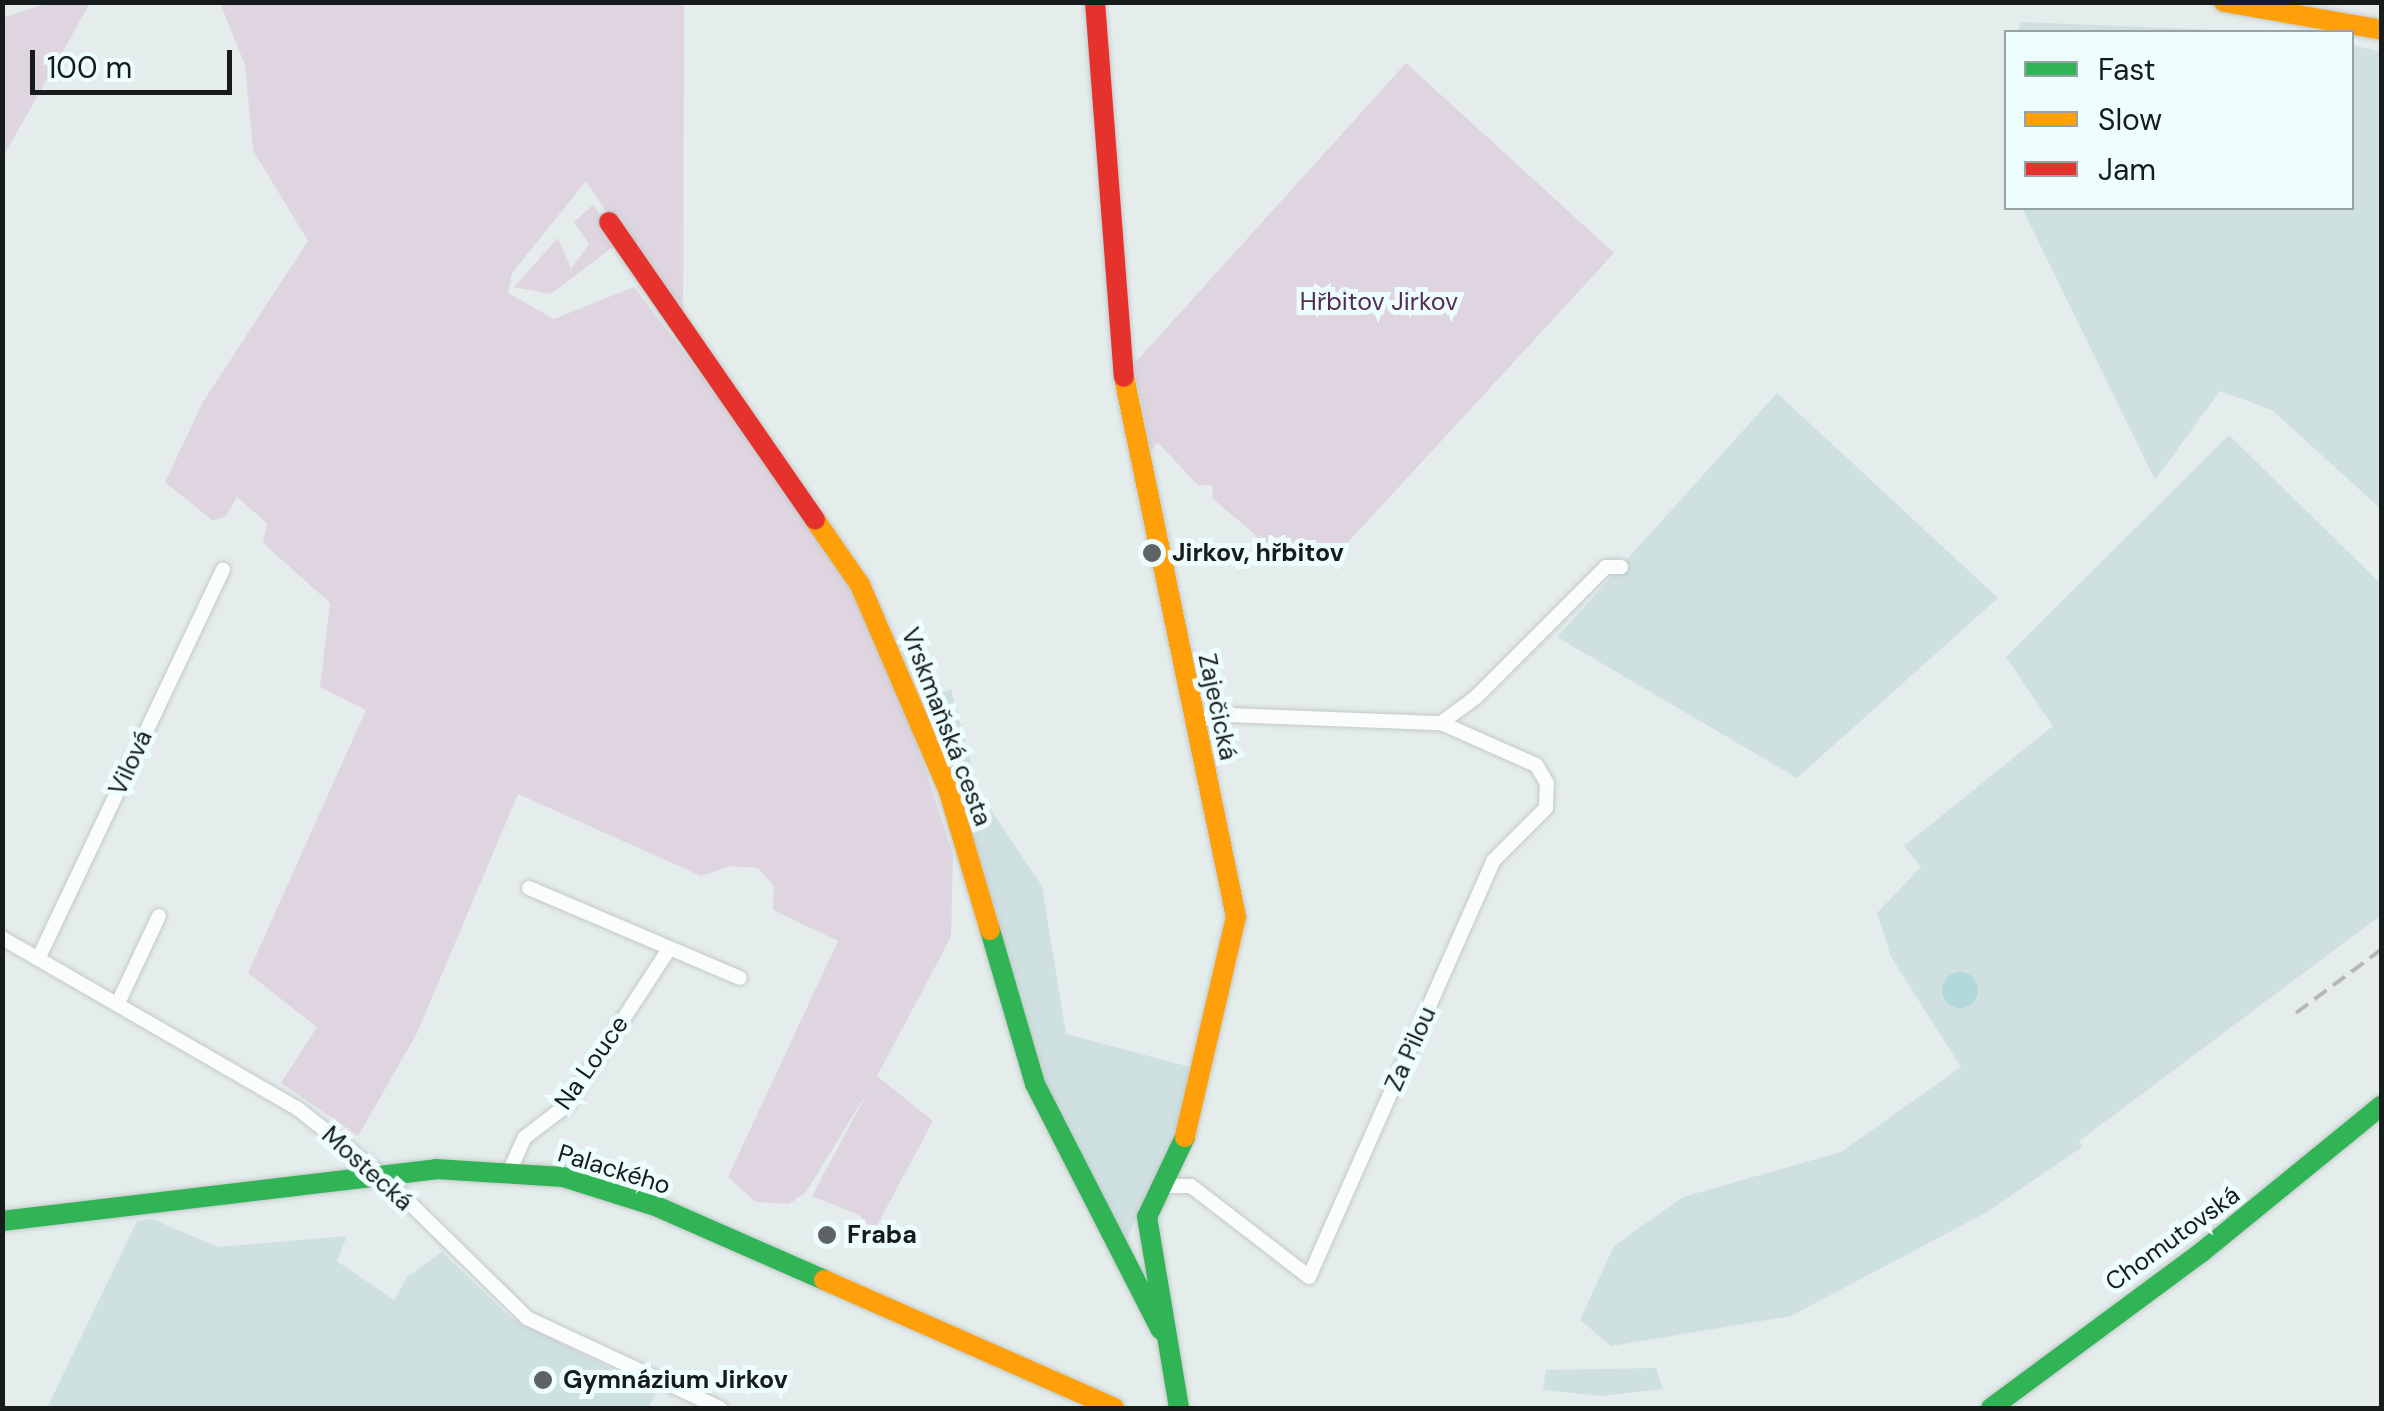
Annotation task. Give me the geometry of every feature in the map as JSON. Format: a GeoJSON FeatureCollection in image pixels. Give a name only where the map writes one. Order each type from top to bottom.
{"type":"FeatureCollection","features":[{"type":"Feature","properties":{"kind":"main road","name":"Zaječická"},"geometry":{"type":"LineString","coordinates":[[1096,2],[1119,355],[1236,916],[1194,1118],[1158,1186],[1147,1217],[1148,1243],[1179,1408]]}},
{"type":"Feature","properties":{"kind":"main road"},"geometry":{"type":"LineString","coordinates":[[2224,2],[2382,30]]}},
{"type":"Feature","properties":{"kind":"main road"},"geometry":{"type":"LineString","coordinates":[[2253,2],[2382,12]]}},
{"type":"Feature","properties":{"kind":"main road","name":"Vrskmaňská cesta"},"geometry":{"type":"LineString","coordinates":[[609,222],[860,584],[950,792],[1036,1084],[1170,1350]]}},
{"type":"Feature","properties":{"kind":"main road","name":"Chomutovská"},"geometry":{"type":"LineString","coordinates":[[1990,1408],[2202,1252],[2382,1105]]}},
{"type":"Feature","properties":{"kind":"main road","name":"Palackého"},"geometry":{"type":"LineString","coordinates":[[2,1222],[380,1173],[510,1170],[563,1177],[658,1207],[1114,1408]]}},
{"type":"Feature","properties":{"kind":"street"},"geometry":{"type":"LineString","coordinates":[[1195,720],[1228,714],[1441,722],[1476,697],[1606,567],[1622,567]]}},
{"type":"Feature","properties":{"kind":"street","name":"Vilová"},"geometry":{"type":"LineString","coordinates":[[39,956],[224,568]]}},
{"type":"Feature","properties":{"kind":"street","name":"Za Pilou"},"geometry":{"type":"LineString","coordinates":[[1158,1186],[1192,1186],[1310,1277],[1493,861],[1546,808],[1547,784],[1536,765],[1441,722]]}},
{"type":"Feature","properties":{"kind":"street"},"geometry":{"type":"LineString","coordinates":[[529,888],[740,978]]}},
{"type":"Feature","properties":{"kind":"street"},"geometry":{"type":"LineString","coordinates":[[118,1003],[159,916]]}},
{"type":"Feature","properties":{"kind":"street","name":"Mostecká"},"geometry":{"type":"LineString","coordinates":[[2,938],[297,1108],[380,1173],[527,1318],[720,1408]]}},
{"type":"Feature","properties":{"kind":"street","name":"Na Louce"},"geometry":{"type":"LineString","coordinates":[[510,1170],[524,1138],[566,1105],[669,949]]}},
{"type":"Feature","properties":{"kind":"shaded area"},"geometry":{"type":"Polygon","coordinates":[[[2021,22],[2219,30],[2019,30],[2021,22]]]}},
{"type":"Feature","properties":{"kind":"shaded area"},"geometry":{"type":"Polygon","coordinates":[[[2354,45],[2381,52],[2381,509],[2272,410],[2220,391],[2155,480],[2023,210],[2354,210],[2354,45]]]}},
{"type":"Feature","properties":{"kind":"shaded area"},"geometry":{"type":"Polygon","coordinates":[[[1777,393],[1998,598],[1797,778],[1557,637],[1777,393]]]}},
{"type":"Feature","properties":{"kind":"shaded area"},"geometry":{"type":"Polygon","coordinates":[[[2229,435],[2381,584],[2381,915],[2079,1141],[2082,1147],[1987,1212],[1791,1316],[1611,1346],[1580,1320],[1614,1246],[1683,1197],[1841,1152],[1961,1067],[1891,957],[1877,913],[1921,867],[1904,846],[2053,726],[2006,657],[2229,435]]]}},
{"type":"Feature","properties":{"kind":"shaded area"},"geometry":{"type":"Polygon","coordinates":[[[951,689],[979,792],[1042,886],[1066,1034],[1194,1068],[1177,1134],[1124,1245],[1055,1116],[921,702],[951,689]]]}},
{"type":"Feature","properties":{"kind":"shaded area"},"geometry":{"type":"Polygon","coordinates":[[[152,1219],[218,1247],[347,1236],[337,1261],[394,1300],[408,1276],[442,1252],[510,1317],[657,1392],[648,1408],[47,1408],[137,1221],[152,1219]]]}},
{"type":"Feature","properties":{"kind":"shaded area"},"geometry":{"type":"Polygon","coordinates":[[[1656,1368],[1663,1389],[1601,1396],[1543,1390],[1546,1370],[1656,1368]]]}},
{"type":"Feature","properties":{"kind":"green space"},"geometry":{"type":"Polygon","coordinates":[[[47,3],[90,3],[3,157],[3,18],[47,3]]]}},
{"type":"Feature","properties":{"kind":"green space"},"geometry":{"type":"Polygon","coordinates":[[[220,3],[684,3],[683,327],[586,181],[512,273],[508,293],[554,319],[634,287],[759,451],[862,601],[899,688],[953,855],[951,937],[877,1076],[933,1121],[874,1231],[859,1215],[812,1196],[871,1086],[806,1192],[789,1204],[756,1202],[728,1177],[838,941],[773,910],[774,886],[758,868],[731,866],[701,876],[518,794],[417,1033],[358,1136],[281,1083],[317,1027],[248,973],[366,710],[320,687],[330,603],[263,543],[267,523],[237,497],[226,516],[213,521],[165,482],[203,402],[308,241],[253,150],[245,65],[220,3]]]}},
{"type":"Feature","properties":{"kind":"green space","name":"Hřbitov Jirkov"},"geometry":{"type":"Polygon","coordinates":[[[1406,63],[1614,253],[1340,551],[1251,543],[1257,536],[1213,499],[1212,485],[1198,485],[1158,443],[1151,450],[1133,365],[1406,63]]]}},
{"type":"Feature","properties":{"kind":"green space"},"geometry":{"type":"Polygon","coordinates":[[[593,205],[618,243],[551,294],[514,287],[558,238],[571,269],[589,244],[574,222],[593,205]]]}},
{"type":"Feature","properties":{"kind":"water"},"geometry":{"type":"Polygon","coordinates":[[[1960,972],[1973,977],[1978,990],[1973,1003],[1960,1008],[1947,1003],[1942,990],[1947,977],[1960,972]]]}},
{"type":"Feature","properties":{"kind":"railway"},"geometry":{"type":"LineString","coordinates":[[2296,1013],[2382,949]]}},
{"type":"Feature","properties":{"kind":"traffic: fast"},"geometry":{"type":"LineString","coordinates":[[990,930],[1035,1084],[1161,1330]]}},
{"type":"Feature","properties":{"kind":"traffic: fast"},"geometry":{"type":"LineString","coordinates":[[1991,1408],[2202,1252],[2382,1105]]}},
{"type":"Feature","properties":{"kind":"traffic: fast"},"geometry":{"type":"LineString","coordinates":[[1179,1408],[1147,1217],[1185,1137]]}},
{"type":"Feature","properties":{"kind":"traffic: fast"},"geometry":{"type":"LineString","coordinates":[[2,1221],[436,1169],[563,1177],[658,1207],[824,1280]]}},
{"type":"Feature","properties":{"kind":"traffic: slow"},"geometry":{"type":"LineString","coordinates":[[2224,2],[2382,30]]}},
{"type":"Feature","properties":{"kind":"traffic: slow"},"geometry":{"type":"LineString","coordinates":[[1124,377],[1236,917],[1185,1137]]}},
{"type":"Feature","properties":{"kind":"traffic: slow"},"geometry":{"type":"LineString","coordinates":[[815,520],[860,585],[949,792],[990,930]]}},
{"type":"Feature","properties":{"kind":"traffic: slow"},"geometry":{"type":"LineString","coordinates":[[824,1280],[1114,1408]]}},
{"type":"Feature","properties":{"kind":"traffic: jam"},"geometry":{"type":"LineString","coordinates":[[1095,2],[1124,377]]}},
{"type":"Feature","properties":{"kind":"traffic: jam"},"geometry":{"type":"LineString","coordinates":[[609,222],[815,520]]}},
{"type":"Feature","properties":{"kind":"place","name":"Jirkov, hřbitov"},"geometry":{"type":"Point","coordinates":[1152,553]}},
{"type":"Feature","properties":{"kind":"place","name":"Fraba"},"geometry":{"type":"Point","coordinates":[827,1235]}},
{"type":"Feature","properties":{"kind":"place","name":"Gymnázium Jirkov"},"geometry":{"type":"Point","coordinates":[543,1380]}}]}
